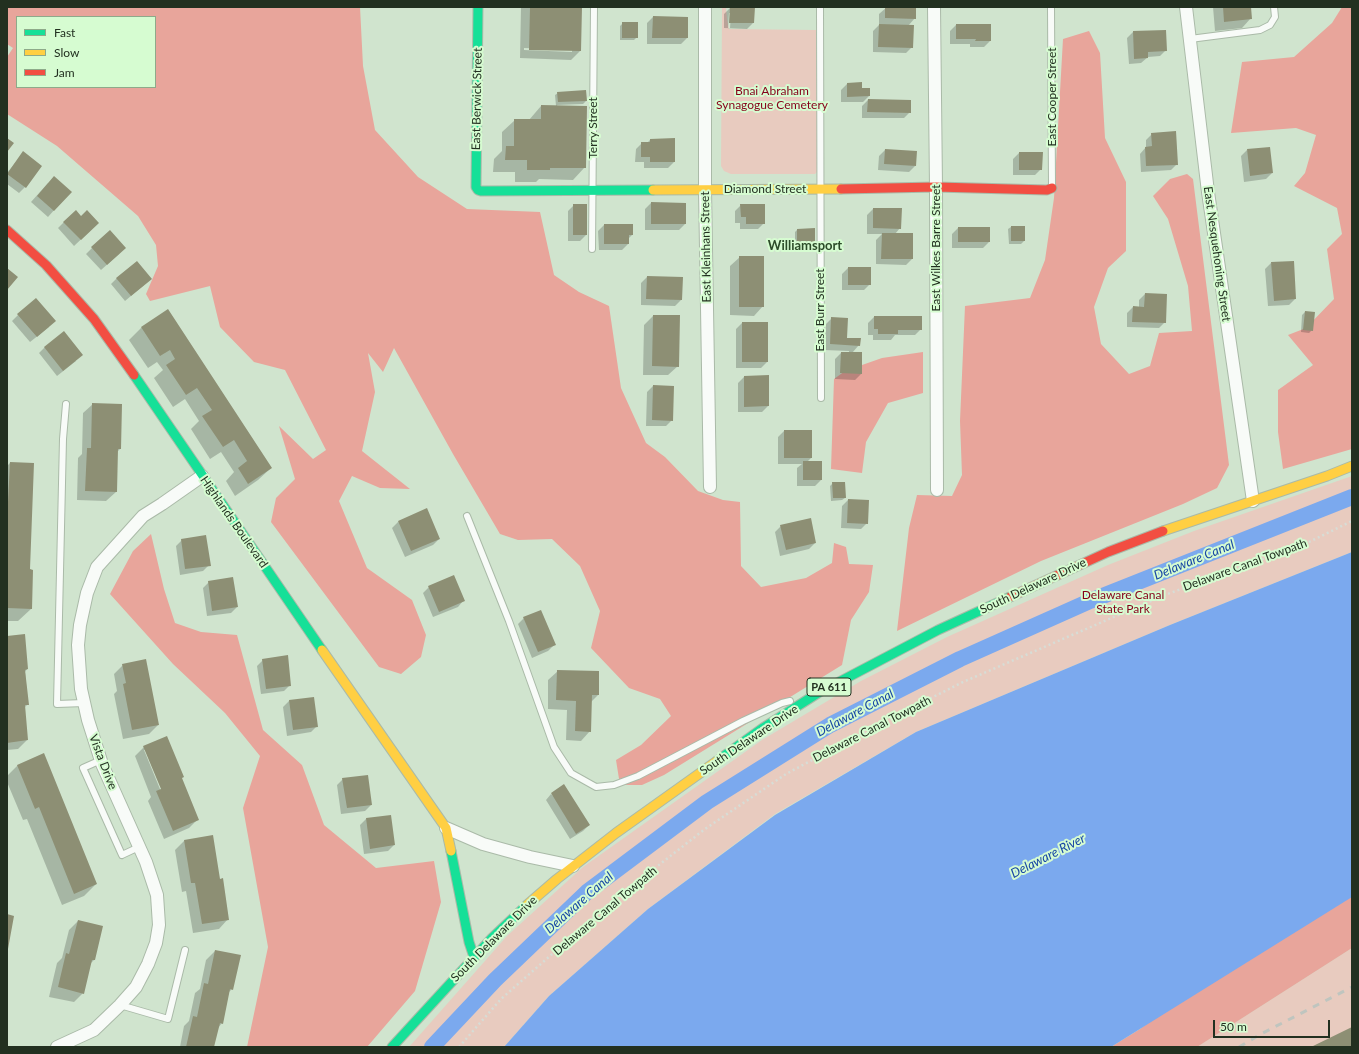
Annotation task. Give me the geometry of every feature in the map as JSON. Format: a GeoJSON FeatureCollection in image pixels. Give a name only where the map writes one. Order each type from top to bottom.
{"type":"FeatureCollection","features":[{"type":"Feature","properties":{"kind":"main road","name":"East Berwick Street"},"geometry":{"type":"LineString","coordinates":[[478,7],[476,187],[478,190]]}},
{"type":"Feature","properties":{"kind":"main road","name":"Diamond Street"},"geometry":{"type":"LineString","coordinates":[[478,190],[819,190],[936,187],[1047,190],[1052,188]]}},
{"type":"Feature","properties":{"kind":"main road","name":"Highlands Boulevard"},"geometry":{"type":"LineString","coordinates":[[7,230],[46,265],[94,319],[446,828],[469,942],[474,957]]}},
{"type":"Feature","properties":{"kind":"main road","name":"South Delaware Drive"},"geometry":{"type":"LineString","coordinates":[[392,1047],[474,957],[517,913],[573,866],[616,833],[757,732],[818,694],[938,630],[1108,552],[1160,532],[1339,472],[1352,466]]}},
{"type":"Feature","properties":{"kind":"street","name":"East Kleinhans Street"},"geometry":{"type":"LineString","coordinates":[[705,7],[705,189],[710,487]]}},
{"type":"Feature","properties":{"kind":"street","name":"East Wilkes Barre Street"},"geometry":{"type":"LineString","coordinates":[[934,7],[937,490]]}},
{"type":"Feature","properties":{"kind":"street","name":"East Nesquehoning Street"},"geometry":{"type":"LineString","coordinates":[[1186,7],[1208,192],[1253,501]]}},
{"type":"Feature","properties":{"kind":"street","name":"Vista Drive"},"geometry":{"type":"LineString","coordinates":[[58,1047],[94,1030],[120,1006],[136,987],[148,964],[156,943],[159,925],[157,895],[139,846],[101,760],[84,703],[81,689],[78,645],[80,625],[87,593],[97,567],[143,516],[202,476]]}},
{"type":"Feature","properties":{"kind":"street"},"geometry":{"type":"LineString","coordinates":[[446,828],[483,844],[530,857],[573,866]]}},
{"type":"Feature","properties":{"kind":"lane","name":"Terry Street"},"geometry":{"type":"LineString","coordinates":[[592,249],[594,7]]}},
{"type":"Feature","properties":{"kind":"lane","name":"East Burr Street"},"geometry":{"type":"LineString","coordinates":[[820,7],[819,190],[821,398]]}},
{"type":"Feature","properties":{"kind":"lane","name":"East Cooper Street"},"geometry":{"type":"LineString","coordinates":[[1051,7],[1052,188]]}},
{"type":"Feature","properties":{"kind":"lane"},"geometry":{"type":"LineString","coordinates":[[1190,39],[1260,30],[1270,25],[1275,17],[1274,7]]}},
{"type":"Feature","properties":{"kind":"lane"},"geometry":{"type":"LineString","coordinates":[[66,404],[57,704],[84,703]]}},
{"type":"Feature","properties":{"kind":"lane"},"geometry":{"type":"LineString","coordinates":[[467,516],[509,621],[554,747],[571,773],[596,787],[614,785],[638,776],[782,703],[818,694]]}},
{"type":"Feature","properties":{"kind":"lane"},"geometry":{"type":"LineString","coordinates":[[101,760],[83,768],[122,855],[139,846]]}},
{"type":"Feature","properties":{"kind":"lane"},"geometry":{"type":"LineString","coordinates":[[120,1006],[168,1018],[185,950]]}},
{"type":"Feature","properties":{"kind":"path","name":"Delaware Canal Towpath"},"geometry":{"type":"LineString","coordinates":[[459,1047],[501,999],[609,904],[705,829],[786,774],[889,719],[963,682],[1165,595],[1309,542],[1352,521]]}},
{"type":"Feature","properties":{"kind":"green space","name":"Bnai Abraham Synagogue Cemetery"},"geometry":{"type":"Polygon","coordinates":[[[722,8],[726,8],[729,29],[816,30],[818,171],[815,174],[731,174],[724,171],[721,166],[722,8]]]}},
{"type":"Feature","properties":{"kind":"green space","name":"Delaware Canal State Park"},"geometry":{"type":"Polygon","coordinates":[[[1352,476],[1352,552],[1170,625],[916,732],[775,814],[648,909],[549,996],[504,1047],[409,1047],[507,936],[583,867],[762,740],[861,681],[947,637],[1108,565],[1194,531],[1352,476]]]}},
{"type":"Feature","properties":{"kind":"green space"},"geometry":{"type":"Polygon","coordinates":[[[1352,948],[1352,1047],[1197,1047],[1352,948]]]}},
{"type":"Feature","properties":{"kind":"shaded area"},"geometry":{"type":"Polygon","coordinates":[[[7,7],[360,7],[363,66],[375,130],[418,177],[467,209],[540,212],[554,275],[579,292],[609,306],[621,388],[646,443],[665,457],[698,491],[723,500],[740,502],[741,566],[761,587],[806,578],[832,563],[834,543],[846,547],[849,564],[873,565],[869,592],[851,620],[842,665],[664,775],[642,785],[620,785],[616,760],[641,745],[671,716],[660,699],[629,688],[591,648],[600,611],[580,566],[552,539],[518,540],[500,534],[453,454],[394,348],[383,372],[368,353],[375,392],[362,451],[410,489],[380,488],[352,476],[339,501],[367,568],[412,600],[426,635],[421,657],[401,674],[379,667],[271,522],[276,498],[295,479],[279,426],[313,459],[326,450],[285,370],[254,362],[220,327],[210,286],[150,301],[146,294],[158,266],[156,245],[138,216],[57,146],[7,114],[7,57],[13,48],[7,44],[7,7]]]}},
{"type":"Feature","properties":{"kind":"shaded area"},"geometry":{"type":"Polygon","coordinates":[[[1342,7],[1352,7],[1352,449],[1283,469],[1278,432],[1278,390],[1313,365],[1288,335],[1306,328],[1334,299],[1327,249],[1342,234],[1337,208],[1294,186],[1305,173],[1316,135],[1296,128],[1231,133],[1242,62],[1294,57],[1332,23],[1342,7]]]}},
{"type":"Feature","properties":{"kind":"shaded area"},"geometry":{"type":"Polygon","coordinates":[[[1089,31],[1100,53],[1105,138],[1126,182],[1126,251],[1108,268],[1094,307],[1101,344],[1129,374],[1150,366],[1159,333],[1192,331],[1188,286],[1168,219],[1153,196],[1170,179],[1187,174],[1193,179],[1229,465],[1217,488],[1183,504],[1041,561],[897,631],[909,528],[917,495],[952,496],[962,475],[960,421],[965,306],[1030,298],[1045,260],[1054,198],[1063,39],[1089,31]]]}},
{"type":"Feature","properties":{"kind":"shaded area"},"geometry":{"type":"Polygon","coordinates":[[[923,352],[923,393],[888,403],[866,442],[862,473],[831,469],[834,379],[845,371],[882,358],[923,352]]]}},
{"type":"Feature","properties":{"kind":"shaded area"},"geometry":{"type":"Polygon","coordinates":[[[151,534],[164,589],[175,623],[201,632],[237,635],[263,730],[302,765],[324,825],[376,868],[434,861],[441,902],[415,991],[367,1047],[247,1047],[268,947],[243,808],[260,756],[225,713],[173,664],[110,594],[133,551],[151,534]]]}},
{"type":"Feature","properties":{"kind":"shaded area"},"geometry":{"type":"Polygon","coordinates":[[[1352,871],[1352,948],[1197,1047],[1111,1047],[1140,1029],[1352,871]]]}},
{"type":"Feature","properties":{"kind":"water","name":"Delaware River"},"geometry":{"type":"Polygon","coordinates":[[[1352,552],[1352,897],[1111,1047],[504,1047],[549,996],[648,909],[775,815],[916,732],[1170,625],[1352,552]]]}},
{"type":"Feature","properties":{"kind":"building"},"geometry":{"type":"Polygon","coordinates":[[[530,7],[582,7],[581,51],[529,50],[530,7]]]}},
{"type":"Feature","properties":{"kind":"building"},"geometry":{"type":"Polygon","coordinates":[[[730,7],[755,7],[754,23],[729,23],[730,7]]]}},
{"type":"Feature","properties":{"kind":"building"},"geometry":{"type":"Polygon","coordinates":[[[885,7],[916,7],[916,19],[885,18],[885,7]]]}},
{"type":"Feature","properties":{"kind":"building"},"geometry":{"type":"Polygon","coordinates":[[[1223,7],[1251,7],[1252,19],[1224,22],[1223,7]]]}},
{"type":"Feature","properties":{"kind":"building"},"geometry":{"type":"Polygon","coordinates":[[[653,16],[688,17],[688,38],[652,38],[653,16]]]}},
{"type":"Feature","properties":{"kind":"building"},"geometry":{"type":"Polygon","coordinates":[[[622,22],[638,22],[638,38],[622,38],[622,22]]]}},
{"type":"Feature","properties":{"kind":"building"},"geometry":{"type":"Polygon","coordinates":[[[879,24],[914,25],[913,48],[878,47],[879,24]]]}},
{"type":"Feature","properties":{"kind":"building"},"geometry":{"type":"Polygon","coordinates":[[[956,24],[991,24],[991,41],[956,39],[956,24]]]}},
{"type":"Feature","properties":{"kind":"building"},"geometry":{"type":"Polygon","coordinates":[[[1166,30],[1167,51],[1148,52],[1148,58],[1134,59],[1133,31],[1166,30]]]}},
{"type":"Feature","properties":{"kind":"building"},"geometry":{"type":"Polygon","coordinates":[[[862,82],[862,88],[870,88],[870,96],[847,97],[847,83],[862,82]]]}},
{"type":"Feature","properties":{"kind":"building"},"geometry":{"type":"Polygon","coordinates":[[[586,90],[587,101],[558,102],[557,92],[586,90]]]}},
{"type":"Feature","properties":{"kind":"building"},"geometry":{"type":"Polygon","coordinates":[[[868,99],[911,100],[911,113],[867,112],[868,99]]]}},
{"type":"Feature","properties":{"kind":"building"},"geometry":{"type":"Polygon","coordinates":[[[541,105],[587,106],[586,168],[550,168],[550,170],[527,170],[527,160],[505,160],[506,146],[514,146],[514,119],[541,119],[541,105]]]}},
{"type":"Feature","properties":{"kind":"building"},"geometry":{"type":"Polygon","coordinates":[[[1176,131],[1178,165],[1146,166],[1145,147],[1152,146],[1151,133],[1176,131]]]}},
{"type":"Feature","properties":{"kind":"building"},"geometry":{"type":"Polygon","coordinates":[[[7,138],[14,143],[7,152],[7,138]]]}},
{"type":"Feature","properties":{"kind":"building"},"geometry":{"type":"Polygon","coordinates":[[[675,138],[675,162],[650,162],[650,157],[641,157],[641,142],[650,142],[650,139],[675,138]]]}},
{"type":"Feature","properties":{"kind":"building"},"geometry":{"type":"Polygon","coordinates":[[[1270,147],[1273,173],[1250,176],[1247,149],[1270,147]]]}},
{"type":"Feature","properties":{"kind":"building"},"geometry":{"type":"Polygon","coordinates":[[[885,149],[917,151],[916,166],[884,164],[885,149]]]}},
{"type":"Feature","properties":{"kind":"building"},"geometry":{"type":"Polygon","coordinates":[[[23,151],[42,166],[26,188],[7,174],[23,151]]]}},
{"type":"Feature","properties":{"kind":"building"},"geometry":{"type":"Polygon","coordinates":[[[1019,152],[1043,152],[1042,170],[1019,170],[1019,152]]]}},
{"type":"Feature","properties":{"kind":"building"},"geometry":{"type":"Polygon","coordinates":[[[54,176],[72,192],[54,211],[37,196],[54,176]]]}},
{"type":"Feature","properties":{"kind":"building"},"geometry":{"type":"Polygon","coordinates":[[[651,202],[686,203],[686,224],[651,224],[651,202]]]}},
{"type":"Feature","properties":{"kind":"building"},"geometry":{"type":"Polygon","coordinates":[[[573,204],[587,204],[587,235],[573,235],[573,204]]]}},
{"type":"Feature","properties":{"kind":"building"},"geometry":{"type":"Polygon","coordinates":[[[740,204],[765,204],[765,224],[746,224],[746,217],[741,217],[740,204]]]}},
{"type":"Feature","properties":{"kind":"building"},"geometry":{"type":"Polygon","coordinates":[[[873,208],[902,208],[901,229],[873,228],[873,208]]]}},
{"type":"Feature","properties":{"kind":"building"},"geometry":{"type":"Polygon","coordinates":[[[76,210],[81,216],[87,210],[99,223],[81,240],[63,222],[76,210]]]}},
{"type":"Feature","properties":{"kind":"building"},"geometry":{"type":"Polygon","coordinates":[[[604,224],[633,224],[633,235],[629,235],[629,244],[604,244],[604,224]]]}},
{"type":"Feature","properties":{"kind":"building"},"geometry":{"type":"Polygon","coordinates":[[[1011,226],[1025,226],[1025,241],[1011,241],[1011,226]]]}},
{"type":"Feature","properties":{"kind":"building"},"geometry":{"type":"Polygon","coordinates":[[[958,227],[990,227],[990,242],[958,242],[958,227]]]}},
{"type":"Feature","properties":{"kind":"building"},"geometry":{"type":"Polygon","coordinates":[[[815,228],[815,244],[797,244],[797,229],[815,228]]]}},
{"type":"Feature","properties":{"kind":"building"},"geometry":{"type":"Polygon","coordinates":[[[110,230],[126,248],[107,265],[91,247],[110,230]]]}},
{"type":"Feature","properties":{"kind":"building"},"geometry":{"type":"Polygon","coordinates":[[[882,233],[913,233],[913,259],[881,259],[882,233]]]}},
{"type":"Feature","properties":{"kind":"building"},"geometry":{"type":"Polygon","coordinates":[[[739,256],[764,256],[764,307],[739,307],[739,256]]]}},
{"type":"Feature","properties":{"kind":"building"},"geometry":{"type":"Polygon","coordinates":[[[137,261],[152,279],[131,296],[116,278],[137,261]]]}},
{"type":"Feature","properties":{"kind":"building"},"geometry":{"type":"Polygon","coordinates":[[[1294,261],[1296,299],[1274,301],[1271,262],[1294,261]]]}},
{"type":"Feature","properties":{"kind":"building"},"geometry":{"type":"Polygon","coordinates":[[[848,267],[871,267],[871,285],[848,285],[848,267]]]}},
{"type":"Feature","properties":{"kind":"building"},"geometry":{"type":"Polygon","coordinates":[[[7,268],[18,277],[7,290],[7,268]]]}},
{"type":"Feature","properties":{"kind":"building"},"geometry":{"type":"Polygon","coordinates":[[[647,276],[683,277],[682,300],[646,299],[647,276]]]}},
{"type":"Feature","properties":{"kind":"building"},"geometry":{"type":"Polygon","coordinates":[[[1145,293],[1167,294],[1166,323],[1132,322],[1133,306],[1144,307],[1145,293]]]}},
{"type":"Feature","properties":{"kind":"building"},"geometry":{"type":"Polygon","coordinates":[[[36,298],[56,321],[37,337],[17,314],[36,298]]]}},
{"type":"Feature","properties":{"kind":"building"},"geometry":{"type":"Polygon","coordinates":[[[168,309],[272,468],[248,484],[238,468],[247,461],[234,440],[223,447],[202,416],[212,410],[197,388],[186,395],[166,365],[175,359],[170,350],[160,356],[141,327],[168,309]]]}},
{"type":"Feature","properties":{"kind":"building"},"geometry":{"type":"Polygon","coordinates":[[[1305,311],[1315,312],[1313,331],[1303,330],[1305,311]]]}},
{"type":"Feature","properties":{"kind":"building"},"geometry":{"type":"Polygon","coordinates":[[[653,315],[680,315],[679,367],[652,366],[653,315]]]}},
{"type":"Feature","properties":{"kind":"building"},"geometry":{"type":"Polygon","coordinates":[[[874,316],[922,316],[922,330],[898,330],[898,334],[878,334],[878,329],[874,329],[874,316]]]}},
{"type":"Feature","properties":{"kind":"building"},"geometry":{"type":"Polygon","coordinates":[[[831,317],[848,318],[847,338],[861,338],[860,346],[830,344],[831,317]]]}},
{"type":"Feature","properties":{"kind":"building"},"geometry":{"type":"Polygon","coordinates":[[[742,322],[768,322],[768,362],[742,362],[742,322]]]}},
{"type":"Feature","properties":{"kind":"building"},"geometry":{"type":"Polygon","coordinates":[[[64,331],[83,355],[63,371],[44,347],[64,331]]]}},
{"type":"Feature","properties":{"kind":"building"},"geometry":{"type":"Polygon","coordinates":[[[841,352],[862,352],[862,374],[840,373],[841,352]]]}},
{"type":"Feature","properties":{"kind":"building"},"geometry":{"type":"Polygon","coordinates":[[[769,375],[769,406],[744,407],[744,376],[769,375]]]}},
{"type":"Feature","properties":{"kind":"building"},"geometry":{"type":"Polygon","coordinates":[[[653,385],[674,386],[673,421],[652,420],[653,385]]]}},
{"type":"Feature","properties":{"kind":"building"},"geometry":{"type":"Polygon","coordinates":[[[92,403],[122,404],[121,449],[118,449],[117,492],[85,491],[87,448],[91,448],[92,403]]]}},
{"type":"Feature","properties":{"kind":"building"},"geometry":{"type":"Polygon","coordinates":[[[784,430],[812,430],[812,458],[784,458],[784,430]]]}},
{"type":"Feature","properties":{"kind":"building"},"geometry":{"type":"Polygon","coordinates":[[[803,461],[822,461],[822,480],[803,480],[803,461]]]}},
{"type":"Feature","properties":{"kind":"building"},"geometry":{"type":"Polygon","coordinates":[[[10,462],[34,463],[30,569],[33,570],[32,609],[7,608],[7,502],[10,462]]]}},
{"type":"Feature","properties":{"kind":"building"},"geometry":{"type":"Polygon","coordinates":[[[832,482],[845,482],[846,498],[833,498],[832,482]]]}},
{"type":"Feature","properties":{"kind":"building"},"geometry":{"type":"Polygon","coordinates":[[[848,499],[869,500],[868,524],[847,523],[848,499]]]}},
{"type":"Feature","properties":{"kind":"building"},"geometry":{"type":"Polygon","coordinates":[[[427,508],[440,539],[411,551],[398,521],[427,508]]]}},
{"type":"Feature","properties":{"kind":"building"},"geometry":{"type":"Polygon","coordinates":[[[811,518],[816,543],[786,550],[780,525],[811,518]]]}},
{"type":"Feature","properties":{"kind":"building"},"geometry":{"type":"Polygon","coordinates":[[[206,535],[211,566],[185,569],[181,539],[206,535]]]}},
{"type":"Feature","properties":{"kind":"building"},"geometry":{"type":"Polygon","coordinates":[[[454,575],[465,601],[439,612],[428,586],[454,575]]]}},
{"type":"Feature","properties":{"kind":"building"},"geometry":{"type":"Polygon","coordinates":[[[233,577],[238,607],[212,611],[208,581],[233,577]]]}},
{"type":"Feature","properties":{"kind":"building"},"geometry":{"type":"Polygon","coordinates":[[[541,610],[556,645],[538,652],[523,617],[541,610]]]}},
{"type":"Feature","properties":{"kind":"building"},"geometry":{"type":"Polygon","coordinates":[[[25,634],[28,669],[25,670],[29,705],[25,705],[28,740],[7,743],[7,636],[25,634]]]}},
{"type":"Feature","properties":{"kind":"building"},"geometry":{"type":"Polygon","coordinates":[[[288,655],[291,686],[266,689],[262,659],[288,655]]]}},
{"type":"Feature","properties":{"kind":"building"},"geometry":{"type":"Polygon","coordinates":[[[146,659],[159,725],[132,730],[123,684],[126,683],[122,664],[146,659]]]}},
{"type":"Feature","properties":{"kind":"building"},"geometry":{"type":"Polygon","coordinates":[[[557,670],[599,671],[599,695],[592,695],[591,732],[575,731],[576,701],[556,700],[557,670]]]}},
{"type":"Feature","properties":{"kind":"building"},"geometry":{"type":"Polygon","coordinates":[[[314,697],[318,727],[293,730],[289,700],[314,697]]]}},
{"type":"Feature","properties":{"kind":"building"},"geometry":{"type":"Polygon","coordinates":[[[167,736],[184,777],[182,778],[199,820],[173,831],[156,791],[161,789],[143,746],[167,736]]]}},
{"type":"Feature","properties":{"kind":"building"},"geometry":{"type":"Polygon","coordinates":[[[44,753],[97,884],[74,894],[39,807],[35,809],[17,765],[44,753]]]}},
{"type":"Feature","properties":{"kind":"building"},"geometry":{"type":"Polygon","coordinates":[[[368,775],[372,805],[347,808],[342,778],[368,775]]]}},
{"type":"Feature","properties":{"kind":"building"},"geometry":{"type":"Polygon","coordinates":[[[564,784],[590,825],[576,834],[551,793],[564,784]]]}},
{"type":"Feature","properties":{"kind":"building"},"geometry":{"type":"Polygon","coordinates":[[[391,815],[395,845],[370,849],[366,818],[391,815]]]}},
{"type":"Feature","properties":{"kind":"building"},"geometry":{"type":"Polygon","coordinates":[[[213,835],[220,879],[223,878],[229,920],[202,924],[195,883],[191,883],[184,840],[213,835]]]}},
{"type":"Feature","properties":{"kind":"building"},"geometry":{"type":"Polygon","coordinates":[[[7,914],[14,916],[8,949],[7,949],[7,914]]]}},
{"type":"Feature","properties":{"kind":"building"},"geometry":{"type":"Polygon","coordinates":[[[78,920],[103,926],[95,960],[92,960],[84,994],[58,987],[66,953],[69,954],[78,920]]]}},
{"type":"Feature","properties":{"kind":"building"},"geometry":{"type":"Polygon","coordinates":[[[215,950],[241,955],[233,990],[230,989],[223,1024],[220,1023],[214,1047],[186,1047],[193,1016],[197,1017],[204,983],[208,984],[215,950]]]}},
{"type":"Feature","properties":{"kind":"building"},"geometry":{"type":"Polygon","coordinates":[[[1352,1027],[1352,1047],[1311,1047],[1352,1027]]]}},
{"type":"Feature","properties":{"kind":"waterway","name":"Delaware Canal"},"geometry":{"type":"LineString","coordinates":[[432,1047],[495,980],[587,892],[707,802],[830,725],[960,659],[1090,601],[1352,497]]}},
{"type":"Feature","properties":{"kind":"railway"},"geometry":{"type":"LineString","coordinates":[[1239,1047],[1352,987]]}},
{"type":"Feature","properties":{"kind":"traffic: fast"},"geometry":{"type":"LineString","coordinates":[[478,7],[476,187],[478,190],[653,190]]}},
{"type":"Feature","properties":{"kind":"traffic: fast"},"geometry":{"type":"LineString","coordinates":[[134,375],[322,650]]}},
{"type":"Feature","properties":{"kind":"traffic: fast"},"geometry":{"type":"LineString","coordinates":[[717,761],[763,728],[818,693],[938,630],[1010,597]]}},
{"type":"Feature","properties":{"kind":"traffic: fast"},"geometry":{"type":"LineString","coordinates":[[451,851],[469,942],[474,957]]}},
{"type":"Feature","properties":{"kind":"traffic: fast"},"geometry":{"type":"LineString","coordinates":[[392,1047],[492,938],[527,905]]}},
{"type":"Feature","properties":{"kind":"traffic: slow"},"geometry":{"type":"LineString","coordinates":[[653,190],[841,189]]}},
{"type":"Feature","properties":{"kind":"traffic: slow"},"geometry":{"type":"LineString","coordinates":[[1163,531],[1327,476],[1352,466]]}},
{"type":"Feature","properties":{"kind":"traffic: slow"},"geometry":{"type":"LineString","coordinates":[[322,650],[446,828],[451,851]]}},
{"type":"Feature","properties":{"kind":"traffic: slow"},"geometry":{"type":"LineString","coordinates":[[527,905],[557,879],[616,833],[717,761]]}},
{"type":"Feature","properties":{"kind":"traffic: jam"},"geometry":{"type":"LineString","coordinates":[[841,189],[936,187],[1047,190],[1052,188]]}},
{"type":"Feature","properties":{"kind":"traffic: jam"},"geometry":{"type":"LineString","coordinates":[[7,230],[46,265],[94,319],[134,375]]}},
{"type":"Feature","properties":{"kind":"traffic: jam"},"geometry":{"type":"LineString","coordinates":[[1010,597],[1108,552],[1163,531]]}},
{"type":"Feature","properties":{"kind":"district","name":"Williamsport"},"geometry":{"type":"Point","coordinates":[805,246]}}]}
